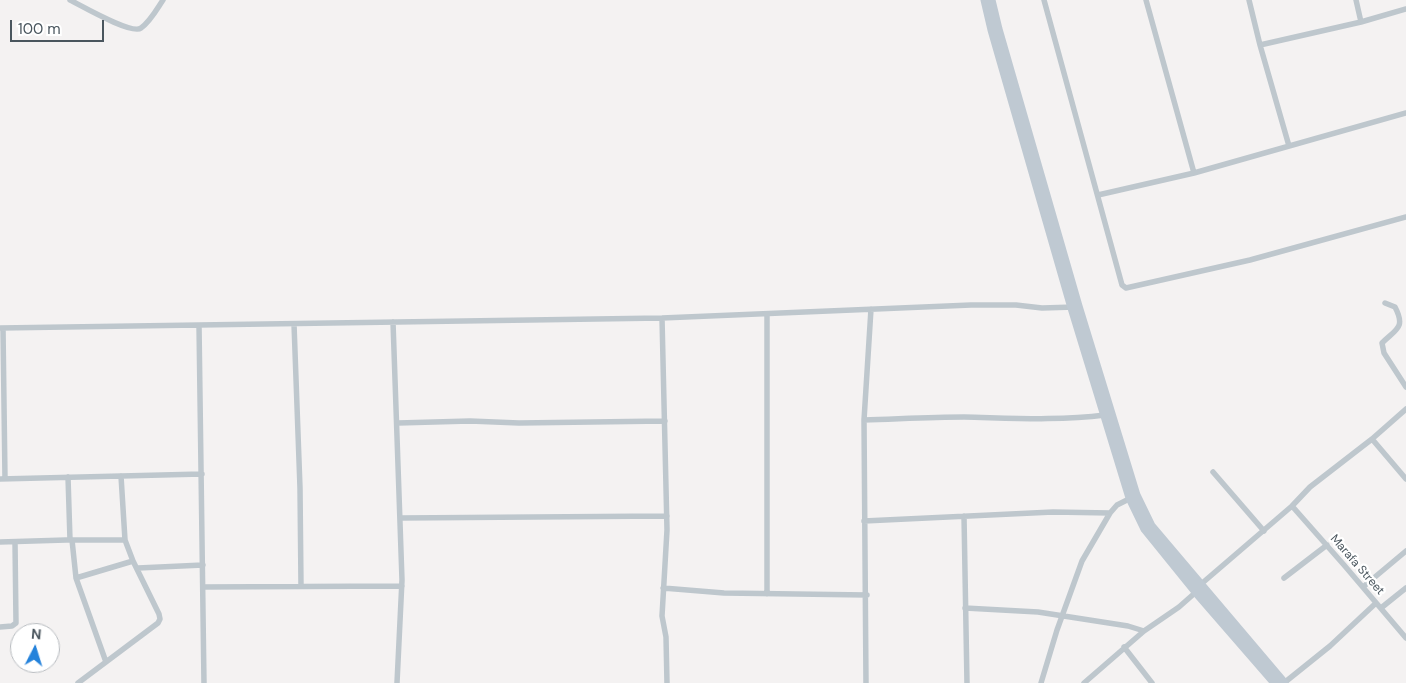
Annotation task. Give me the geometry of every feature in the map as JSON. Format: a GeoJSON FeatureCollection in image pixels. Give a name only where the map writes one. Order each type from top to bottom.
{"type":"FeatureCollection","features":[{"type":"Feature","properties":{"kind":"main road"},"geometry":{"type":"LineString","coordinates":[[985,0],[992,30],[1036,170]]}},
{"type":"Feature","properties":{"kind":"main road"},"geometry":{"type":"LineString","coordinates":[[991,0],[1036,170],[1105,415],[1145,529],[1284,683]]}},
{"type":"Feature","properties":{"kind":"main road"},"geometry":{"type":"LineString","coordinates":[[1075,307],[1133,497]]}},
{"type":"Feature","properties":{"kind":"main road"},"geometry":{"type":"LineString","coordinates":[[1198,588],[1275,683]]}},
{"type":"Feature","properties":{"kind":"street"},"geometry":{"type":"LineString","coordinates":[[70,0],[123,26],[138,30],[142,28],[163,0]]}},
{"type":"Feature","properties":{"kind":"street"},"geometry":{"type":"LineString","coordinates":[[1044,0],[1122,285],[1126,288],[1250,260],[1406,217]]}},
{"type":"Feature","properties":{"kind":"street"},"geometry":{"type":"LineString","coordinates":[[1146,0],[1194,172]]}},
{"type":"Feature","properties":{"kind":"street"},"geometry":{"type":"LineString","coordinates":[[1249,0],[1289,146]]}},
{"type":"Feature","properties":{"kind":"street"},"geometry":{"type":"LineString","coordinates":[[1356,0],[1361,22]]}},
{"type":"Feature","properties":{"kind":"street"},"geometry":{"type":"LineString","coordinates":[[1260,45],[1361,22],[1406,9]]}},
{"type":"Feature","properties":{"kind":"street"},"geometry":{"type":"LineString","coordinates":[[1098,195],[1194,172],[1406,113]]}},
{"type":"Feature","properties":{"kind":"street"},"geometry":{"type":"LineString","coordinates":[[1385,303],[1396,307],[1402,320],[1401,326],[1382,343],[1384,354],[1406,387]]}},
{"type":"Feature","properties":{"kind":"street"},"geometry":{"type":"LineString","coordinates":[[202,474],[3,479],[2,328],[662,318],[1016,304],[1042,308],[1075,307]]}},
{"type":"Feature","properties":{"kind":"street"},"geometry":{"type":"LineString","coordinates":[[866,683],[867,596],[864,521],[864,420],[871,309]]}},
{"type":"Feature","properties":{"kind":"street"},"geometry":{"type":"LineString","coordinates":[[767,314],[767,594]]}},
{"type":"Feature","properties":{"kind":"street"},"geometry":{"type":"LineString","coordinates":[[662,318],[667,516],[662,616],[666,637],[667,683]]}},
{"type":"Feature","properties":{"kind":"street"},"geometry":{"type":"LineString","coordinates":[[393,322],[398,423],[402,586],[397,683]]}},
{"type":"Feature","properties":{"kind":"street"},"geometry":{"type":"LineString","coordinates":[[294,324],[300,488],[301,586]]}},
{"type":"Feature","properties":{"kind":"street"},"geometry":{"type":"LineString","coordinates":[[199,325],[204,683]]}},
{"type":"Feature","properties":{"kind":"street"},"geometry":{"type":"LineString","coordinates":[[1084,683],[1144,631],[1179,607],[1198,588],[1292,506],[1310,487],[1372,439],[1406,409]]}},
{"type":"Feature","properties":{"kind":"street"},"geometry":{"type":"LineString","coordinates":[[864,420],[926,417],[1010,420],[1071,419],[1105,415]]}},
{"type":"Feature","properties":{"kind":"street"},"geometry":{"type":"LineString","coordinates":[[398,423],[664,421]]}},
{"type":"Feature","properties":{"kind":"street"},"geometry":{"type":"LineString","coordinates":[[1372,439],[1406,479]]}},
{"type":"Feature","properties":{"kind":"street"},"geometry":{"type":"LineString","coordinates":[[1213,472],[1264,531]]}},
{"type":"Feature","properties":{"kind":"street"},"geometry":{"type":"LineString","coordinates":[[78,683],[158,623],[160,619],[138,568],[133,561],[126,540],[121,476]]}},
{"type":"Feature","properties":{"kind":"street"},"geometry":{"type":"LineString","coordinates":[[68,477],[71,540],[76,578],[106,662]]}},
{"type":"Feature","properties":{"kind":"street"},"geometry":{"type":"LineString","coordinates":[[1041,683],[1082,561],[1110,513],[1117,505],[1133,497]]}},
{"type":"Feature","properties":{"kind":"street","name":"Marafa Street"},"geometry":{"type":"LineString","coordinates":[[1292,506],[1406,638]]}},
{"type":"Feature","properties":{"kind":"street"},"geometry":{"type":"LineString","coordinates":[[864,521],[1053,512],[1110,513]]}},
{"type":"Feature","properties":{"kind":"street"},"geometry":{"type":"LineString","coordinates":[[400,518],[667,516]]}},
{"type":"Feature","properties":{"kind":"street"},"geometry":{"type":"LineString","coordinates":[[964,516],[967,683]]}},
{"type":"Feature","properties":{"kind":"street"},"geometry":{"type":"LineString","coordinates":[[0,542],[126,540]]}},
{"type":"Feature","properties":{"kind":"street"},"geometry":{"type":"LineString","coordinates":[[0,627],[12,626],[16,623],[15,542]]}},
{"type":"Feature","properties":{"kind":"street"},"geometry":{"type":"LineString","coordinates":[[1284,578],[1327,545]]}},
{"type":"Feature","properties":{"kind":"street"},"geometry":{"type":"LineString","coordinates":[[1363,587],[1406,551]]}},
{"type":"Feature","properties":{"kind":"street"},"geometry":{"type":"LineString","coordinates":[[76,578],[133,561]]}},
{"type":"Feature","properties":{"kind":"street"},"geometry":{"type":"LineString","coordinates":[[138,568],[203,565]]}},
{"type":"Feature","properties":{"kind":"street"},"geometry":{"type":"LineString","coordinates":[[203,587],[402,586]]}},
{"type":"Feature","properties":{"kind":"street"},"geometry":{"type":"LineString","coordinates":[[663,588],[684,591],[867,596]]}},
{"type":"Feature","properties":{"kind":"street"},"geometry":{"type":"LineString","coordinates":[[1381,608],[1406,588]]}},
{"type":"Feature","properties":{"kind":"street"},"geometry":{"type":"LineString","coordinates":[[1284,683],[1330,646],[1376,603]]}},
{"type":"Feature","properties":{"kind":"street"},"geometry":{"type":"LineString","coordinates":[[965,608],[1038,612],[1128,626],[1144,631]]}},
{"type":"Feature","properties":{"kind":"street"},"geometry":{"type":"LineString","coordinates":[[1124,647],[1152,683]]}}]}
